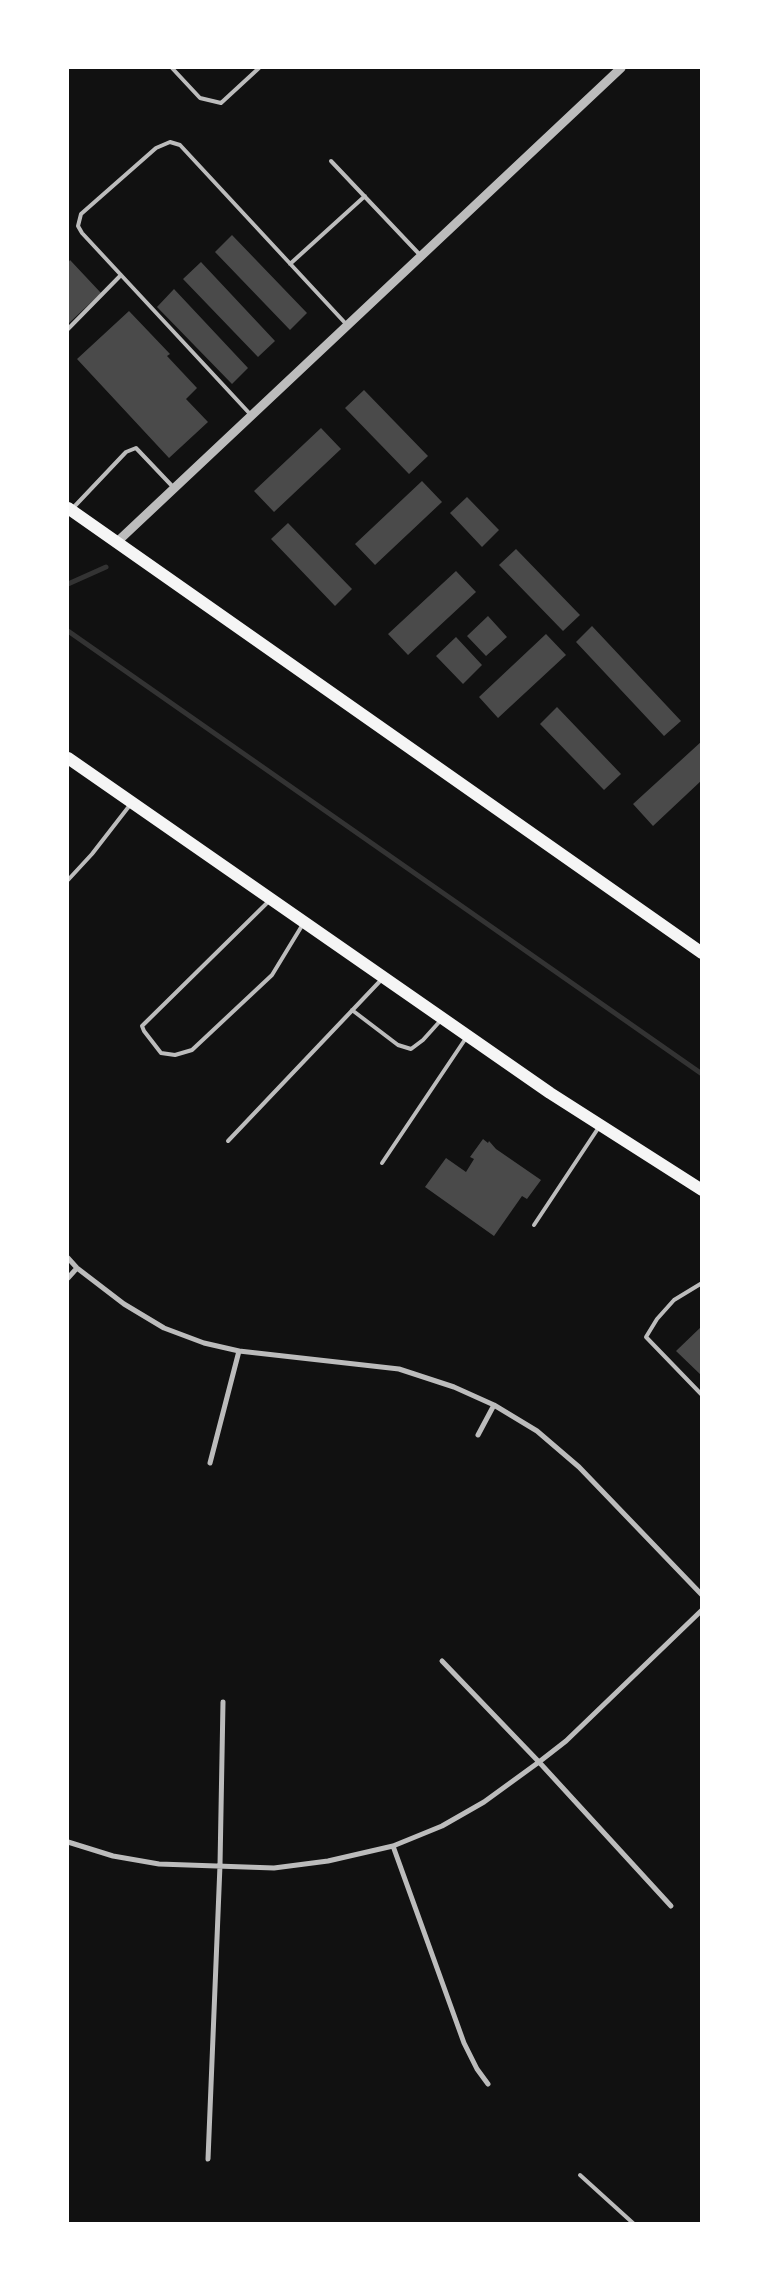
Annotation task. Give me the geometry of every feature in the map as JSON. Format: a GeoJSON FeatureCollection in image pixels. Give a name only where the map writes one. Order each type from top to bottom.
{"type":"FeatureCollection","features":[{"type":"Feature","properties":{"kind":"main road"},"geometry":{"type":"LineString","coordinates":[[69,509],[702,953]]}},
{"type":"Feature","properties":{"kind":"main road"},"geometry":{"type":"LineString","coordinates":[[68,758],[550,1093],[702,1190]]}},
{"type":"Feature","properties":{"kind":"street"},"geometry":{"type":"LineString","coordinates":[[117,542],[621,68]]}},
{"type":"Feature","properties":{"kind":"street"},"geometry":{"type":"LineString","coordinates":[[68,1258],[77,1268],[124,1304],[164,1328],[204,1343],[239,1351],[399,1369],[454,1387],[494,1405],[537,1431],[579,1467],[702,1594]]}},
{"type":"Feature","properties":{"kind":"street"},"geometry":{"type":"LineString","coordinates":[[68,1278],[77,1268]]}},
{"type":"Feature","properties":{"kind":"street"},"geometry":{"type":"LineString","coordinates":[[210,1463],[239,1351]]}},
{"type":"Feature","properties":{"kind":"street"},"geometry":{"type":"LineString","coordinates":[[478,1435],[494,1405]]}},
{"type":"Feature","properties":{"kind":"street"},"geometry":{"type":"LineString","coordinates":[[68,1842],[112,1856],[159,1864],[274,1868],[328,1861],[393,1846],[442,1826],[484,1802],[539,1762],[566,1741],[702,1610]]}},
{"type":"Feature","properties":{"kind":"street"},"geometry":{"type":"LineString","coordinates":[[442,1661],[539,1762],[671,1906]]}},
{"type":"Feature","properties":{"kind":"street"},"geometry":{"type":"LineString","coordinates":[[208,2159],[220,1865],[223,1702]]}},
{"type":"Feature","properties":{"kind":"street"},"geometry":{"type":"LineString","coordinates":[[393,1846],[464,2043],[476,2069],[488,2084]]}},
{"type":"Feature","properties":{"kind":"lane"},"geometry":{"type":"LineString","coordinates":[[172,68],[200,98],[221,103],[259,68]]}},
{"type":"Feature","properties":{"kind":"lane"},"geometry":{"type":"LineString","coordinates":[[252,416],[82,233],[78,226],[81,214],[156,148],[170,142],[180,144],[348,325]]}},
{"type":"Feature","properties":{"kind":"lane"},"geometry":{"type":"LineString","coordinates":[[332,161],[421,256]]}},
{"type":"Feature","properties":{"kind":"lane"},"geometry":{"type":"LineString","coordinates":[[290,264],[365,196]]}},
{"type":"Feature","properties":{"kind":"lane"},"geometry":{"type":"LineString","coordinates":[[68,329],[121,275]]}},
{"type":"Feature","properties":{"kind":"lane"},"geometry":{"type":"LineString","coordinates":[[69,509],[126,452],[136,448],[174,488]]}},
{"type":"Feature","properties":{"kind":"lane"},"geometry":{"type":"LineString","coordinates":[[68,880],[92,854],[132,803]]}},
{"type":"Feature","properties":{"kind":"lane"},"geometry":{"type":"LineString","coordinates":[[270,899],[142,1026],[144,1032],[161,1053],[175,1055],[192,1050],[272,975],[304,922]]}},
{"type":"Feature","properties":{"kind":"lane"},"geometry":{"type":"LineString","coordinates":[[228,1141],[383,978]]}},
{"type":"Feature","properties":{"kind":"lane"},"geometry":{"type":"LineString","coordinates":[[352,1010],[398,1045],[411,1049],[423,1040],[442,1019]]}},
{"type":"Feature","properties":{"kind":"lane"},"geometry":{"type":"LineString","coordinates":[[382,1162],[467,1036]]}},
{"type":"Feature","properties":{"kind":"lane"},"geometry":{"type":"LineString","coordinates":[[534,1226],[601,1125]]}},
{"type":"Feature","properties":{"kind":"lane"},"geometry":{"type":"LineString","coordinates":[[702,1283],[674,1300],[657,1319],[646,1337],[702,1395]]}},
{"type":"Feature","properties":{"kind":"lane"},"geometry":{"type":"LineString","coordinates":[[580,2175],[634,2224]]}},
{"type":"Feature","properties":{"kind":"building"},"geometry":{"type":"Polygon","coordinates":[[[232,235],[307,313],[290,330],[215,252],[232,235]]]}},
{"type":"Feature","properties":{"kind":"building"},"geometry":{"type":"Polygon","coordinates":[[[70,260],[101,293],[68,324],[68,263],[70,260]]]}},
{"type":"Feature","properties":{"kind":"building"},"geometry":{"type":"Polygon","coordinates":[[[201,262],[275,341],[258,357],[183,279],[201,262]]]}},
{"type":"Feature","properties":{"kind":"building"},"geometry":{"type":"Polygon","coordinates":[[[174,289],[248,368],[232,384],[157,307],[174,289]]]}},
{"type":"Feature","properties":{"kind":"building"},"geometry":{"type":"Polygon","coordinates":[[[129,311],[170,354],[167,356],[197,388],[186,399],[208,422],[169,458],[77,359],[129,311]]]}},
{"type":"Feature","properties":{"kind":"building"},"geometry":{"type":"Polygon","coordinates":[[[364,390],[428,456],[409,474],[345,408],[364,390]]]}},
{"type":"Feature","properties":{"kind":"building"},"geometry":{"type":"Polygon","coordinates":[[[321,428],[341,449],[274,512],[254,491],[321,428]]]}},
{"type":"Feature","properties":{"kind":"building"},"geometry":{"type":"Polygon","coordinates":[[[422,481],[442,502],[375,565],[355,544],[422,481]]]}},
{"type":"Feature","properties":{"kind":"building"},"geometry":{"type":"Polygon","coordinates":[[[467,497],[499,530],[482,547],[450,513],[467,497]]]}},
{"type":"Feature","properties":{"kind":"building"},"geometry":{"type":"Polygon","coordinates":[[[288,523],[352,589],[335,606],[271,539],[288,523]]]}},
{"type":"Feature","properties":{"kind":"building"},"geometry":{"type":"Polygon","coordinates":[[[516,549],[580,615],[563,631],[499,565],[516,549]]]}},
{"type":"Feature","properties":{"kind":"building"},"geometry":{"type":"Polygon","coordinates":[[[456,571],[476,592],[408,655],[388,634],[456,571]]]}},
{"type":"Feature","properties":{"kind":"building"},"geometry":{"type":"Polygon","coordinates":[[[488,616],[507,637],[486,656],[467,636],[488,616]]]}},
{"type":"Feature","properties":{"kind":"building"},"geometry":{"type":"Polygon","coordinates":[[[592,626],[681,721],[664,736],[576,642],[592,626]]]}},
{"type":"Feature","properties":{"kind":"building"},"geometry":{"type":"Polygon","coordinates":[[[546,634],[566,655],[498,718],[479,697],[546,634]]]}},
{"type":"Feature","properties":{"kind":"building"},"geometry":{"type":"Polygon","coordinates":[[[456,637],[482,665],[463,684],[436,656],[456,637]]]}},
{"type":"Feature","properties":{"kind":"building"},"geometry":{"type":"Polygon","coordinates":[[[557,707],[621,774],[604,790],[540,724],[557,707]]]}},
{"type":"Feature","properties":{"kind":"building"},"geometry":{"type":"Polygon","coordinates":[[[702,741],[702,780],[653,826],[633,804],[702,741]]]}},
{"type":"Feature","properties":{"kind":"building"},"geometry":{"type":"Polygon","coordinates":[[[483,1139],[488,1143],[489,1141],[496,1149],[541,1180],[527,1199],[522,1196],[494,1236],[425,1187],[446,1158],[466,1172],[474,1159],[470,1157],[483,1139]]]}},
{"type":"Feature","properties":{"kind":"building"},"geometry":{"type":"Polygon","coordinates":[[[702,1326],[702,1376],[676,1351],[702,1326]]]}},
{"type":"Feature","properties":{"kind":"waterway"},"geometry":{"type":"LineString","coordinates":[[68,584],[106,567]]}},
{"type":"Feature","properties":{"kind":"waterway"},"geometry":{"type":"LineString","coordinates":[[68,631],[702,1074]]}}]}
